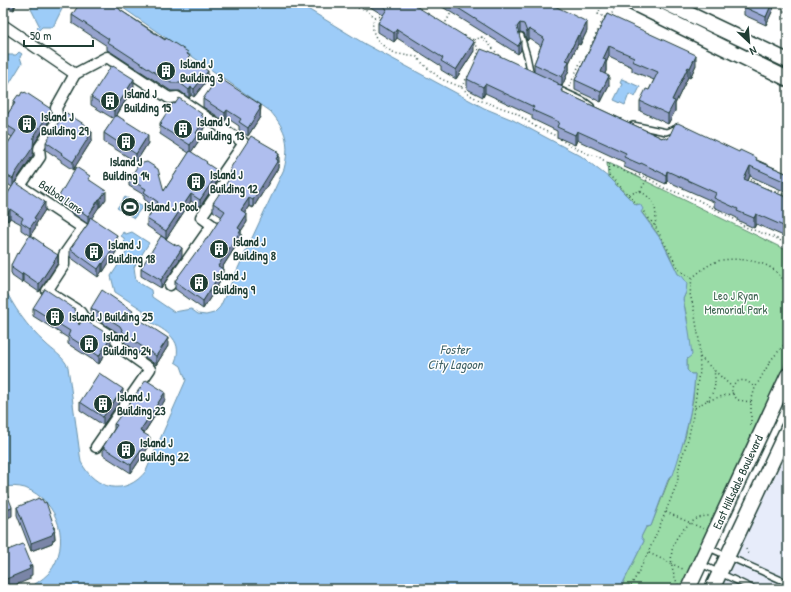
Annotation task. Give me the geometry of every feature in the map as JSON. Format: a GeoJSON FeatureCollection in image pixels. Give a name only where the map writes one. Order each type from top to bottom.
{"type":"FeatureCollection","features":[{"type":"Feature","properties":{"kind":"main road"},"geometry":{"type":"LineString","coordinates":[[633,3],[788,79]]}},
{"type":"Feature","properties":{"kind":"main road"},"geometry":{"type":"LineString","coordinates":[[666,3],[788,61]]}},
{"type":"Feature","properties":{"kind":"main road","name":"East Hillsdale Boulevard"},"geometry":{"type":"LineString","coordinates":[[682,585],[700,564],[788,375]]}},
{"type":"Feature","properties":{"kind":"main road","name":"East Hillsdale Boulevard"},"geometry":{"type":"LineString","coordinates":[[712,589],[788,428]]}},
{"type":"Feature","properties":{"kind":"street"},"geometry":{"type":"LineString","coordinates":[[3,25],[75,74],[107,57],[169,98],[177,98],[244,143],[224,172],[225,182],[201,217],[212,225],[170,285]]}},
{"type":"Feature","properties":{"kind":"street","name":"Balboa Lane"},"geometry":{"type":"LineString","coordinates":[[75,74],[56,108],[58,120],[38,148],[40,157],[20,186],[83,228],[64,255],[64,265],[47,291],[80,312],[85,320],[117,340],[118,347],[150,369],[96,447]]}},
{"type":"Feature","properties":{"kind":"lane"},"geometry":{"type":"LineString","coordinates":[[521,36],[527,56],[530,75],[536,78]]}},
{"type":"Feature","properties":{"kind":"lane"},"geometry":{"type":"LineString","coordinates":[[554,87],[584,101],[595,109]]}},
{"type":"Feature","properties":{"kind":"lane"},"geometry":{"type":"LineString","coordinates":[[624,124],[666,132],[678,128]]}},
{"type":"Feature","properties":{"kind":"lane"},"geometry":{"type":"LineString","coordinates":[[708,548],[788,584]]}},
{"type":"Feature","properties":{"kind":"lane"},"geometry":{"type":"LineString","coordinates":[[700,564],[754,589]]}},
{"type":"Feature","properties":{"kind":"path"},"geometry":{"type":"LineString","coordinates":[[347,3],[357,8],[365,9],[375,17],[388,15]]}},
{"type":"Feature","properties":{"kind":"path"},"geometry":{"type":"LineString","coordinates":[[603,3],[598,14],[604,17],[609,19],[615,8]]}},
{"type":"Feature","properties":{"kind":"path"},"geometry":{"type":"LineString","coordinates":[[787,3],[783,15],[788,22]]}},
{"type":"Feature","properties":{"kind":"path"},"geometry":{"type":"LineString","coordinates":[[448,28],[446,22],[453,9]]}},
{"type":"Feature","properties":{"kind":"path"},"geometry":{"type":"LineString","coordinates":[[375,17],[373,21],[373,31],[377,40],[389,50],[396,53],[417,57],[441,79],[461,86],[470,95],[480,100],[514,112],[536,128],[554,135],[569,145],[601,157],[608,163],[630,174],[648,178],[664,188],[690,196],[745,227],[776,238],[788,245]]}},
{"type":"Feature","properties":{"kind":"path"},"geometry":{"type":"LineString","coordinates":[[566,92],[581,61],[584,60],[604,17]]}},
{"type":"Feature","properties":{"kind":"path"},"geometry":{"type":"LineString","coordinates":[[457,34],[474,40],[485,36]]}},
{"type":"Feature","properties":{"kind":"path"},"geometry":{"type":"LineString","coordinates":[[481,37],[502,59]]}},
{"type":"Feature","properties":{"kind":"path"},"geometry":{"type":"LineString","coordinates":[[474,40],[479,51],[474,63]]}},
{"type":"Feature","properties":{"kind":"path"},"geometry":{"type":"LineString","coordinates":[[461,86],[472,69]]}},
{"type":"Feature","properties":{"kind":"path"},"geometry":{"type":"LineString","coordinates":[[608,163],[609,175],[637,204]]}},
{"type":"Feature","properties":{"kind":"path"},"geometry":{"type":"LineString","coordinates":[[743,174],[764,188],[779,192],[788,197]]}},
{"type":"Feature","properties":{"kind":"path"},"geometry":{"type":"LineString","coordinates":[[640,191],[648,178]]}},
{"type":"Feature","properties":{"kind":"path"},"geometry":{"type":"LineString","coordinates":[[749,188],[753,181]]}},
{"type":"Feature","properties":{"kind":"path"},"geometry":{"type":"LineString","coordinates":[[629,194],[640,191],[648,195],[656,208],[655,226]]}},
{"type":"Feature","properties":{"kind":"path"},"geometry":{"type":"LineString","coordinates":[[643,211],[655,226],[680,271],[692,278]]}},
{"type":"Feature","properties":{"kind":"path"},"geometry":{"type":"LineString","coordinates":[[733,219],[736,214]]}},
{"type":"Feature","properties":{"kind":"path"},"geometry":{"type":"LineString","coordinates":[[629,589],[649,553],[678,481],[677,472],[688,438],[695,408],[698,378],[700,373],[700,357],[694,310],[690,294],[692,278],[715,262],[730,259],[748,260],[773,269],[781,276],[788,287]]}},
{"type":"Feature","properties":{"kind":"path"},"geometry":{"type":"LineString","coordinates":[[751,429],[751,402],[755,388],[771,360],[784,345],[788,336]]}},
{"type":"Feature","properties":{"kind":"path"},"geometry":{"type":"LineString","coordinates":[[700,357],[732,387],[733,394],[738,400],[751,402]]}},
{"type":"Feature","properties":{"kind":"path"},"geometry":{"type":"LineString","coordinates":[[695,408],[706,401],[714,391],[716,382],[714,370]]}},
{"type":"Feature","properties":{"kind":"path"},"geometry":{"type":"LineString","coordinates":[[732,387],[735,383],[741,380],[747,381],[755,388]]}},
{"type":"Feature","properties":{"kind":"path"},"geometry":{"type":"LineString","coordinates":[[706,401],[733,394]]}},
{"type":"Feature","properties":{"kind":"path"},"geometry":{"type":"LineString","coordinates":[[666,512],[704,529]]}},
{"type":"Feature","properties":{"kind":"path"},"geometry":{"type":"LineString","coordinates":[[677,589],[682,585],[672,573],[671,564],[671,556],[676,536],[690,523],[702,516],[711,516]]}},
{"type":"Feature","properties":{"kind":"path"},"geometry":{"type":"LineString","coordinates":[[746,549],[749,556]]}},
{"type":"Feature","properties":{"kind":"path"},"geometry":{"type":"LineString","coordinates":[[649,553],[685,570],[683,576]]}},
{"type":"Feature","properties":{"kind":"shaded area"},"geometry":{"type":"Polygon","coordinates":[[[788,449],[788,589],[720,589],[788,449]]]}},
{"type":"Feature","properties":{"kind":"green space","name":"Leo J Ryan Memorial Park"},"geometry":{"type":"Polygon","coordinates":[[[607,162],[788,251],[788,357],[682,589],[620,589],[644,541],[641,537],[646,527],[651,526],[685,438],[693,399],[695,374],[691,374],[687,370],[687,318],[683,299],[686,292],[662,241],[656,232],[637,207],[608,177],[607,162]]]}},
{"type":"Feature","properties":{"kind":"water"},"geometry":{"type":"Polygon","coordinates":[[[34,3],[65,3],[53,27],[42,27],[39,30],[37,28],[39,25],[31,9],[34,3]]]}},
{"type":"Feature","properties":{"kind":"water","name":"Foster City Lagoon"},"geometry":{"type":"Polygon","coordinates":[[[116,3],[298,3],[365,44],[484,108],[513,120],[581,156],[608,177],[636,205],[640,204],[643,209],[641,212],[662,241],[678,274],[682,276],[687,283],[686,292],[683,299],[692,355],[687,359],[687,370],[691,374],[695,374],[687,425],[673,475],[669,477],[651,526],[646,527],[641,537],[644,541],[620,589],[26,589],[44,578],[49,573],[56,562],[60,549],[60,537],[58,524],[54,513],[37,494],[22,487],[3,487],[3,285],[11,301],[26,323],[38,337],[61,357],[68,367],[81,462],[94,479],[102,484],[111,487],[120,487],[129,484],[138,479],[146,471],[186,380],[181,366],[175,362],[177,347],[170,335],[145,319],[143,310],[115,292],[111,276],[126,253],[124,238],[121,236],[123,232],[126,234],[132,232],[149,243],[134,267],[136,281],[151,290],[152,297],[174,312],[191,309],[198,314],[206,315],[214,313],[220,307],[284,169],[286,160],[286,138],[276,118],[270,111],[116,3]]]}},
{"type":"Feature","properties":{"kind":"water"},"geometry":{"type":"Polygon","coordinates":[[[19,52],[22,54],[20,57],[22,63],[3,94],[3,55],[16,55],[19,52]]]}},
{"type":"Feature","properties":{"kind":"water"},"geometry":{"type":"Polygon","coordinates":[[[622,79],[640,87],[635,97],[629,94],[625,105],[614,100],[622,84],[620,83],[622,79]]]}},
{"type":"Feature","properties":{"kind":"water","name":"Island J Pool"},"geometry":{"type":"Polygon","coordinates":[[[125,197],[129,199],[126,204],[129,207],[134,205],[136,202],[143,206],[134,218],[117,208],[125,197]]]}},
{"type":"Feature","properties":{"kind":"building"},"geometry":{"type":"Polygon","coordinates":[[[80,3],[113,3],[120,10],[165,40],[166,38],[188,52],[187,54],[190,56],[188,58],[208,71],[194,89],[191,87],[189,90],[180,83],[171,83],[107,42],[109,39],[72,15],[80,3]]]}},
{"type":"Feature","properties":{"kind":"building"},"geometry":{"type":"Polygon","coordinates":[[[378,3],[411,3],[474,42],[456,70],[441,61],[443,58],[397,29],[394,33],[378,23],[387,9],[378,3]]]}},
{"type":"Feature","properties":{"kind":"building"},"geometry":{"type":"Polygon","coordinates":[[[450,3],[554,3],[553,5],[587,22],[580,36],[578,35],[566,60],[569,61],[562,77],[534,64],[544,38],[529,29],[527,32],[524,24],[520,23],[517,27],[521,41],[518,46],[450,3]]]}},
{"type":"Feature","properties":{"kind":"building"},"geometry":{"type":"Polygon","coordinates":[[[747,3],[772,3],[766,17],[744,7],[747,3]]]}},
{"type":"Feature","properties":{"kind":"building"},"geometry":{"type":"Polygon","coordinates":[[[607,14],[696,55],[690,68],[688,67],[672,100],[675,101],[668,114],[640,101],[646,89],[649,90],[658,72],[632,61],[634,57],[609,46],[603,59],[606,60],[601,72],[609,76],[601,92],[575,80],[607,14]]]}},
{"type":"Feature","properties":{"kind":"building"},"geometry":{"type":"Polygon","coordinates":[[[481,49],[489,51],[558,83],[558,85],[563,87],[561,91],[662,138],[668,139],[675,124],[678,123],[739,152],[740,150],[757,158],[756,160],[788,174],[788,183],[750,166],[744,179],[788,198],[788,228],[756,214],[754,218],[737,211],[738,209],[714,198],[716,193],[667,171],[666,175],[624,157],[626,153],[577,131],[575,135],[557,127],[559,122],[532,110],[534,107],[485,84],[483,87],[467,79],[481,49]]]}},
{"type":"Feature","properties":{"kind":"building","name":"Island J Building 15"},"geometry":{"type":"Polygon","coordinates":[[[111,66],[134,79],[114,111],[91,97],[111,66]]]}},
{"type":"Feature","properties":{"kind":"building"},"geometry":{"type":"Polygon","coordinates":[[[218,77],[261,105],[248,128],[239,122],[241,119],[227,110],[225,113],[203,99],[218,77]]]}},
{"type":"Feature","properties":{"kind":"building"},"geometry":{"type":"Polygon","coordinates":[[[22,92],[25,92],[51,110],[34,136],[33,147],[13,179],[3,173],[3,148],[16,131],[3,123],[3,121],[15,103],[13,102],[22,92]]]}},
{"type":"Feature","properties":{"kind":"building","name":"Island J Building 13"},"geometry":{"type":"Polygon","coordinates":[[[179,98],[202,114],[201,115],[205,118],[196,133],[198,134],[190,145],[160,126],[162,124],[160,123],[173,103],[175,104],[179,98]]]}},
{"type":"Feature","properties":{"kind":"building"},"geometry":{"type":"Polygon","coordinates":[[[65,112],[90,128],[89,130],[92,132],[73,162],[46,142],[65,112]]]}},
{"type":"Feature","properties":{"kind":"building","name":"Island J Building 14"},"geometry":{"type":"Polygon","coordinates":[[[116,115],[148,135],[136,154],[104,133],[116,115]]]}},
{"type":"Feature","properties":{"kind":"building"},"geometry":{"type":"Polygon","coordinates":[[[251,136],[277,151],[276,152],[279,154],[276,159],[278,160],[253,200],[249,198],[241,210],[247,214],[238,228],[241,230],[218,266],[223,269],[203,301],[175,281],[207,239],[225,211],[213,203],[230,178],[231,167],[251,136]]]}},
{"type":"Feature","properties":{"kind":"building"},"geometry":{"type":"Polygon","coordinates":[[[190,151],[207,162],[206,163],[218,171],[218,173],[200,200],[191,194],[166,231],[147,219],[158,202],[144,192],[146,189],[129,179],[139,164],[147,162],[158,169],[164,191],[190,151]]]}},
{"type":"Feature","properties":{"kind":"building"},"geometry":{"type":"Polygon","coordinates":[[[76,167],[90,176],[88,179],[106,191],[88,216],[59,196],[76,167]]]}},
{"type":"Feature","properties":{"kind":"building"},"geometry":{"type":"Polygon","coordinates":[[[15,182],[45,202],[34,218],[36,219],[30,228],[21,222],[23,218],[10,209],[8,213],[3,210],[3,201],[15,182]]]}},
{"type":"Feature","properties":{"kind":"building","name":"Island J Building 18"},"geometry":{"type":"Polygon","coordinates":[[[90,217],[117,235],[115,238],[117,239],[116,244],[98,269],[70,249],[88,224],[90,217]]]}},
{"type":"Feature","properties":{"kind":"building"},"geometry":{"type":"Polygon","coordinates":[[[30,235],[58,255],[39,284],[23,273],[22,275],[12,268],[13,267],[11,265],[17,253],[18,254],[30,235]]]}},
{"type":"Feature","properties":{"kind":"building"},"geometry":{"type":"Polygon","coordinates":[[[161,236],[182,248],[161,280],[141,268],[161,236]]]}},
{"type":"Feature","properties":{"kind":"building"},"geometry":{"type":"Polygon","coordinates":[[[45,289],[75,309],[79,325],[83,319],[111,336],[99,356],[68,336],[70,331],[33,308],[45,289]]]}},
{"type":"Feature","properties":{"kind":"building"},"geometry":{"type":"Polygon","coordinates":[[[102,290],[133,311],[131,314],[168,338],[156,356],[125,335],[120,326],[91,308],[102,290]]]}},
{"type":"Feature","properties":{"kind":"building","name":"Island J Building 23"},"geometry":{"type":"Polygon","coordinates":[[[99,373],[123,389],[103,417],[80,402],[99,373]]]}},
{"type":"Feature","properties":{"kind":"building"},"geometry":{"type":"Polygon","coordinates":[[[146,380],[165,392],[140,431],[150,437],[131,465],[103,447],[117,425],[114,424],[146,380]]]}},
{"type":"Feature","properties":{"kind":"building"},"geometry":{"type":"Polygon","coordinates":[[[3,484],[12,507],[3,510],[3,484]]]}},
{"type":"Feature","properties":{"kind":"building"},"geometry":{"type":"Polygon","coordinates":[[[39,498],[40,500],[42,499],[44,503],[46,502],[55,531],[52,535],[31,543],[17,507],[39,498]]]}},
{"type":"Feature","properties":{"kind":"building"},"geometry":{"type":"Polygon","coordinates":[[[23,544],[32,566],[29,566],[30,569],[3,580],[3,552],[23,544]]]}},
{"type":"Feature","properties":{"kind":"place","name":"Island J Building 3"},"geometry":{"type":"Point","coordinates":[166,71]}},
{"type":"Feature","properties":{"kind":"place","name":"Island J Building 15"},"geometry":{"type":"Point","coordinates":[110,101]}},
{"type":"Feature","properties":{"kind":"place","name":"Island J Building 29"},"geometry":{"type":"Point","coordinates":[27,124]}},
{"type":"Feature","properties":{"kind":"place","name":"Island J Building 13"},"geometry":{"type":"Point","coordinates":[183,129]}},
{"type":"Feature","properties":{"kind":"place","name":"Island J Building 14"},"geometry":{"type":"Point","coordinates":[126,142]}},
{"type":"Feature","properties":{"kind":"place","name":"Island J Building 12"},"geometry":{"type":"Point","coordinates":[196,182]}},
{"type":"Feature","properties":{"kind":"place","name":"Island J Pool"},"geometry":{"type":"Point","coordinates":[130,207]}},
{"type":"Feature","properties":{"kind":"place","name":"Island J Building 8"},"geometry":{"type":"Point","coordinates":[219,249]}},
{"type":"Feature","properties":{"kind":"place","name":"Island J Building 18"},"geometry":{"type":"Point","coordinates":[94,252]}},
{"type":"Feature","properties":{"kind":"place","name":"Island J Building 9"},"geometry":{"type":"Point","coordinates":[199,283]}},
{"type":"Feature","properties":{"kind":"place","name":"Island J Building 25"},"geometry":{"type":"Point","coordinates":[55,317]}},
{"type":"Feature","properties":{"kind":"place","name":"Island J Building 24"},"geometry":{"type":"Point","coordinates":[89,344]}},
{"type":"Feature","properties":{"kind":"place","name":"Island J Building 23"},"geometry":{"type":"Point","coordinates":[103,404]}},
{"type":"Feature","properties":{"kind":"place","name":"Island J Building 22"},"geometry":{"type":"Point","coordinates":[126,450]}}]}
